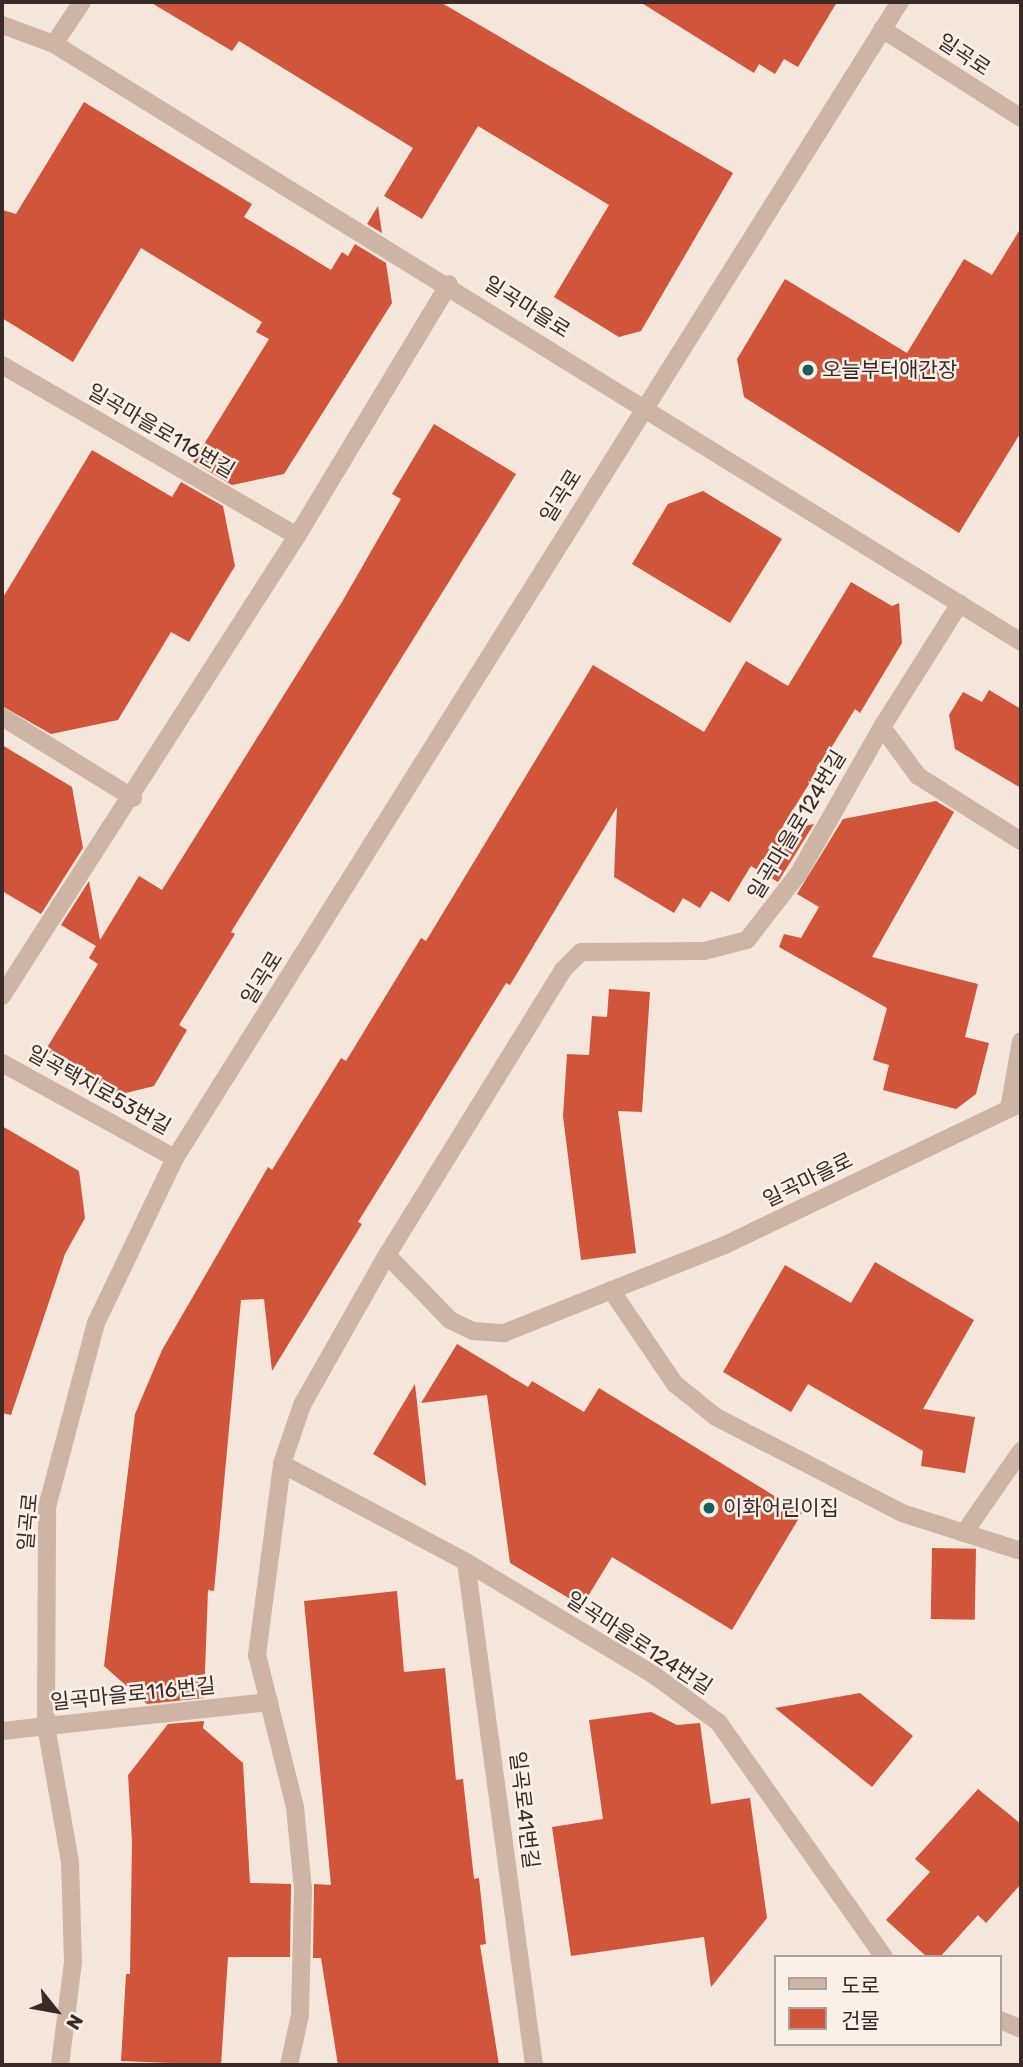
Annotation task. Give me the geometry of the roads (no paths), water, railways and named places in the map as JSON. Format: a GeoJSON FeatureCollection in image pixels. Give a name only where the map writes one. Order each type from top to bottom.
{"type":"FeatureCollection","features":[{"type":"Feature","properties":{"kind":"street"},"geometry":{"type":"LineString","coordinates":[[54,44],[82,2]]}},
{"type":"Feature","properties":{"kind":"street","name":"일곡로"},"geometry":{"type":"LineString","coordinates":[[60,2065],[73,1962],[69,1862],[46,1726],[47,1507],[96,1323],[175,1158],[643,407],[900,2]]}},
{"type":"Feature","properties":{"kind":"street","name":"일곡마을로"},"geometry":{"type":"LineString","coordinates":[[2,25],[54,44],[449,284],[1021,642]]}},
{"type":"Feature","properties":{"kind":"street","name":"일곡로"},"geometry":{"type":"LineString","coordinates":[[882,29],[1021,118]]}},
{"type":"Feature","properties":{"kind":"street"},"geometry":{"type":"LineString","coordinates":[[2,996],[133,797],[297,536],[449,284]]}},
{"type":"Feature","properties":{"kind":"street","name":"일곡마을로116번길"},"geometry":{"type":"LineString","coordinates":[[2,365],[297,536]]}},
{"type":"Feature","properties":{"kind":"street","name":"일곡마을로124번길"},"geometry":{"type":"LineString","coordinates":[[289,2065],[300,2015],[303,1889],[295,1807],[257,1655],[282,1464],[302,1405],[387,1255],[540,1005],[572,961],[580,952],[704,951],[747,940],[799,873],[882,727],[960,603]]}},
{"type":"Feature","properties":{"kind":"street"},"geometry":{"type":"LineString","coordinates":[[2,717],[133,797]]}},
{"type":"Feature","properties":{"kind":"street"},"geometry":{"type":"LineString","coordinates":[[882,727],[918,776],[1021,841]]}},
{"type":"Feature","properties":{"kind":"street"},"geometry":{"type":"LineString","coordinates":[[1015,1106],[1021,1041]]}},
{"type":"Feature","properties":{"kind":"street","name":"일곡택지로53번길"},"geometry":{"type":"LineString","coordinates":[[2,1063],[175,1158]]}},
{"type":"Feature","properties":{"kind":"street","name":"일곡마을로"},"geometry":{"type":"LineString","coordinates":[[611,1290],[736,1240],[1015,1106]]}},
{"type":"Feature","properties":{"kind":"street"},"geometry":{"type":"LineString","coordinates":[[387,1255],[450,1320],[472,1331],[504,1333],[611,1290],[676,1384],[716,1417],[902,1513],[1021,1551]]}},
{"type":"Feature","properties":{"kind":"street"},"geometry":{"type":"LineString","coordinates":[[964,1533],[1021,1451]]}},
{"type":"Feature","properties":{"kind":"street","name":"일곡마을로124번길"},"geometry":{"type":"LineString","coordinates":[[282,1464],[466,1562],[654,1675],[719,1723],[883,1955]]}},
{"type":"Feature","properties":{"kind":"street","name":"일곡로41번길"},"geometry":{"type":"LineString","coordinates":[[466,1562],[534,2065]]}},
{"type":"Feature","properties":{"kind":"street","name":"일곡마을로116번길"},"geometry":{"type":"LineString","coordinates":[[2,1731],[268,1702]]}},
{"type":"Feature","properties":{"kind":"street"},"geometry":{"type":"LineString","coordinates":[[1002,2021],[1021,2029]]}},
{"type":"Feature","properties":{"kind":"place","name":"오늘부터애간장"},"geometry":{"type":"Point","coordinates":[808,370]}},
{"type":"Feature","properties":{"kind":"place","name":"이화어린이집"},"geometry":{"type":"Point","coordinates":[709,1508]}}]}
